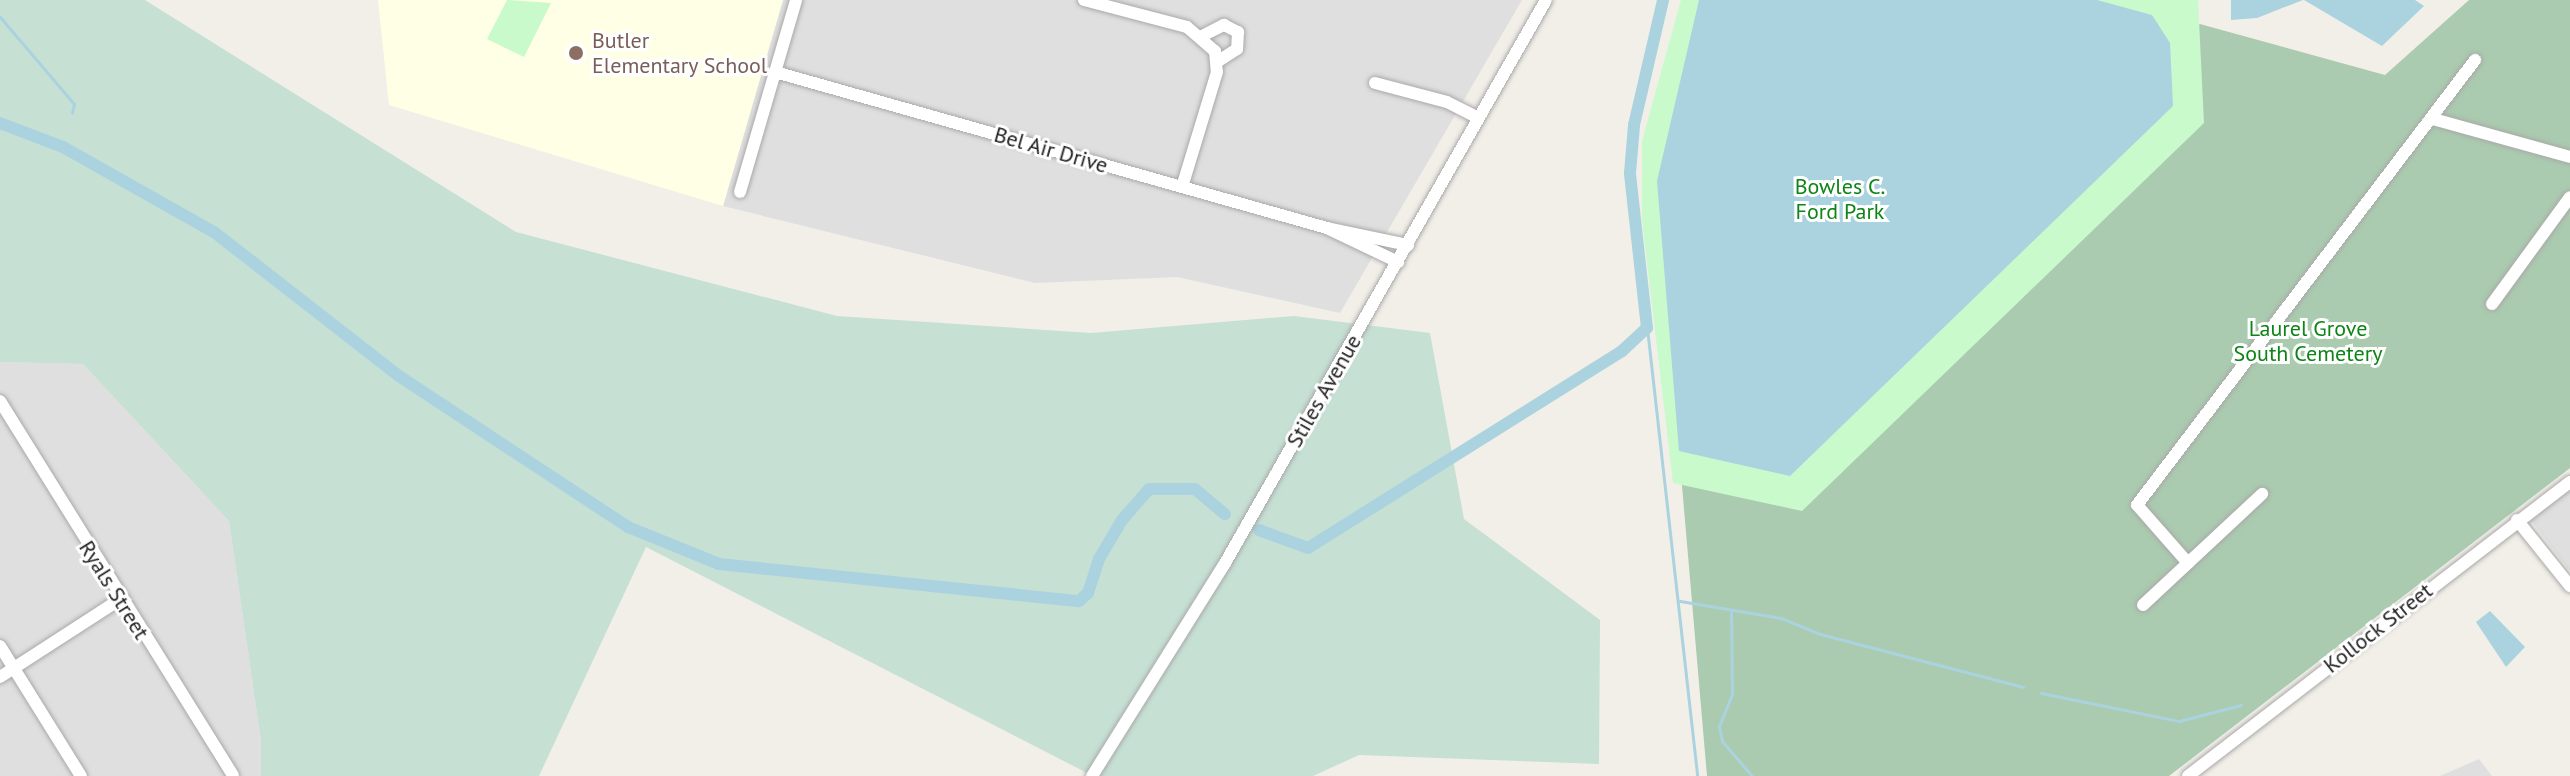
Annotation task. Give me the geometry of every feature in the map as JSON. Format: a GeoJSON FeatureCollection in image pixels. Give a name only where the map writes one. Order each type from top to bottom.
{"type":"FeatureCollection","features":[{"type":"Feature","properties":{"kind":"street"},"geometry":{"type":"LineString","coordinates":[[740,192],[796,0]]}},
{"type":"Feature","properties":{"kind":"street"},"geometry":{"type":"LineString","coordinates":[[1084,0],[1099,2],[1202,36],[1217,62]]}},
{"type":"Feature","properties":{"kind":"street","name":"Stiles Avenue"},"geometry":{"type":"LineString","coordinates":[[1092,776],[1224,565],[1546,0]]}},
{"type":"Feature","properties":{"kind":"street"},"geometry":{"type":"LineString","coordinates":[[1182,187],[1217,62],[1237,49],[1238,32],[1224,25],[1202,36]]}},
{"type":"Feature","properties":{"kind":"street"},"geometry":{"type":"LineString","coordinates":[[2188,563],[2137,505],[2475,60]]}},
{"type":"Feature","properties":{"kind":"street","name":"Bel Air Drive"},"geometry":{"type":"LineString","coordinates":[[775,72],[1327,228],[1398,262]]}},
{"type":"Feature","properties":{"kind":"street"},"geometry":{"type":"LineString","coordinates":[[1375,83],[1447,102],[1477,117]]}},
{"type":"Feature","properties":{"kind":"street"},"geometry":{"type":"LineString","coordinates":[[2433,119],[2570,157]]}},
{"type":"Feature","properties":{"kind":"street"},"geometry":{"type":"LineString","coordinates":[[2492,304],[2570,197]]}},
{"type":"Feature","properties":{"kind":"street","name":"Bel Air Drive"},"geometry":{"type":"LineString","coordinates":[[1327,228],[1361,231],[1408,245]]}},
{"type":"Feature","properties":{"kind":"street","name":"Ryals Street"},"geometry":{"type":"LineString","coordinates":[[0,401],[119,600],[233,776]]}},
{"type":"Feature","properties":{"kind":"street","name":"Kollock Street"},"geometry":{"type":"LineString","coordinates":[[2188,776],[2570,482]]}},
{"type":"Feature","properties":{"kind":"street"},"geometry":{"type":"LineString","coordinates":[[2143,605],[2262,494]]}},
{"type":"Feature","properties":{"kind":"street"},"geometry":{"type":"LineString","coordinates":[[2517,520],[2570,586]]}},
{"type":"Feature","properties":{"kind":"street"},"geometry":{"type":"LineString","coordinates":[[0,677],[119,600]]}},
{"type":"Feature","properties":{"kind":"street"},"geometry":{"type":"LineString","coordinates":[[0,646],[81,776]]}},
{"type":"Feature","properties":{"kind":"shaded area"},"geometry":{"type":"Polygon","coordinates":[[[0,0],[145,0],[516,232],[837,316],[1091,333],[1294,316],[1430,333],[1464,519],[1600,620],[1599,764],[1359,755],[1313,776],[1093,776],[646,547],[539,776],[261,776],[261,741],[229,521],[83,364],[0,362],[0,0]]]}},
{"type":"Feature","properties":{"kind":"shaded area","name":"Butler Elementary School"},"geometry":{"type":"Polygon","coordinates":[[[378,0],[783,0],[723,206],[389,105],[378,0]]]}},
{"type":"Feature","properties":{"kind":"shaded area"},"geometry":{"type":"Polygon","coordinates":[[[783,0],[1522,0],[1340,313],[1177,277],[1035,283],[723,206],[783,0]]]}},
{"type":"Feature","properties":{"kind":"shaded area"},"geometry":{"type":"Polygon","coordinates":[[[0,362],[83,364],[229,521],[261,741],[261,776],[0,776],[0,362]]]}},
{"type":"Feature","properties":{"kind":"shaded area"},"geometry":{"type":"Polygon","coordinates":[[[2570,488],[2570,571],[2530,519],[2570,488]]]}},
{"type":"Feature","properties":{"kind":"shaded area"},"geometry":{"type":"Polygon","coordinates":[[[2479,759],[2492,776],[2440,776],[2479,759]]]}},
{"type":"Feature","properties":{"kind":"green space"},"geometry":{"type":"Polygon","coordinates":[[[507,0],[551,3],[524,57],[487,39],[507,0]]]}},
{"type":"Feature","properties":{"kind":"green space","name":"Bowles C. Ford Park"},"geometry":{"type":"Polygon","coordinates":[[[1681,0],[2198,0],[2204,123],[1802,511],[1673,483],[1642,220],[1642,141],[1681,0]]]}},
{"type":"Feature","properties":{"kind":"green space","name":"Laurel Grove South Cemetery"},"geometry":{"type":"Polygon","coordinates":[[[2469,0],[2570,0],[2570,468],[2169,776],[1707,776],[1679,451],[2170,43],[2200,24],[2385,75],[2469,0]]]}},
{"type":"Feature","properties":{"kind":"water","name":"Bowles C. Ford Park"},"geometry":{"type":"Polygon","coordinates":[[[1699,0],[2097,0],[2152,15],[2170,43],[2173,106],[1790,476],[1679,451],[1657,181],[1699,0]]]}},
{"type":"Feature","properties":{"kind":"water"},"geometry":{"type":"Polygon","coordinates":[[[2231,0],[2303,0],[2257,18],[2231,20],[2231,0]]]}},
{"type":"Feature","properties":{"kind":"water"},"geometry":{"type":"Polygon","coordinates":[[[2304,0],[2415,0],[2424,6],[2382,46],[2304,0]]]}},
{"type":"Feature","properties":{"kind":"water"},"geometry":{"type":"Polygon","coordinates":[[[2490,611],[2525,647],[2506,667],[2476,622],[2490,611]]]}},
{"type":"Feature","properties":{"kind":"waterway"},"geometry":{"type":"LineString","coordinates":[[1259,530],[1308,548],[1622,351],[1647,328],[1630,173],[1634,125],[1663,0]]}},
{"type":"Feature","properties":{"kind":"waterway"},"geometry":{"type":"LineString","coordinates":[[0,17],[74,104],[72,113]]}},
{"type":"Feature","properties":{"kind":"waterway"},"geometry":{"type":"LineString","coordinates":[[0,123],[63,147],[214,232],[399,376],[628,527],[719,564],[1079,601],[1088,593],[1099,559],[1122,520],[1149,489],[1195,489],[1225,514]]}},
{"type":"Feature","properties":{"kind":"waterway"},"geometry":{"type":"LineString","coordinates":[[1647,328],[1697,776]]}},
{"type":"Feature","properties":{"kind":"waterway"},"geometry":{"type":"LineString","coordinates":[[1680,601],[1781,618],[1820,634],[2023,687]]}},
{"type":"Feature","properties":{"kind":"waterway"},"geometry":{"type":"LineString","coordinates":[[1731,610],[1732,694],[1719,726],[1722,741],[1752,776]]}},
{"type":"Feature","properties":{"kind":"waterway"},"geometry":{"type":"LineString","coordinates":[[2041,693],[2179,721],[2241,705]]}},
{"type":"Feature","properties":{"kind":"place","name":"Butler Elementary School"},"geometry":{"type":"Point","coordinates":[576,53]}}]}
